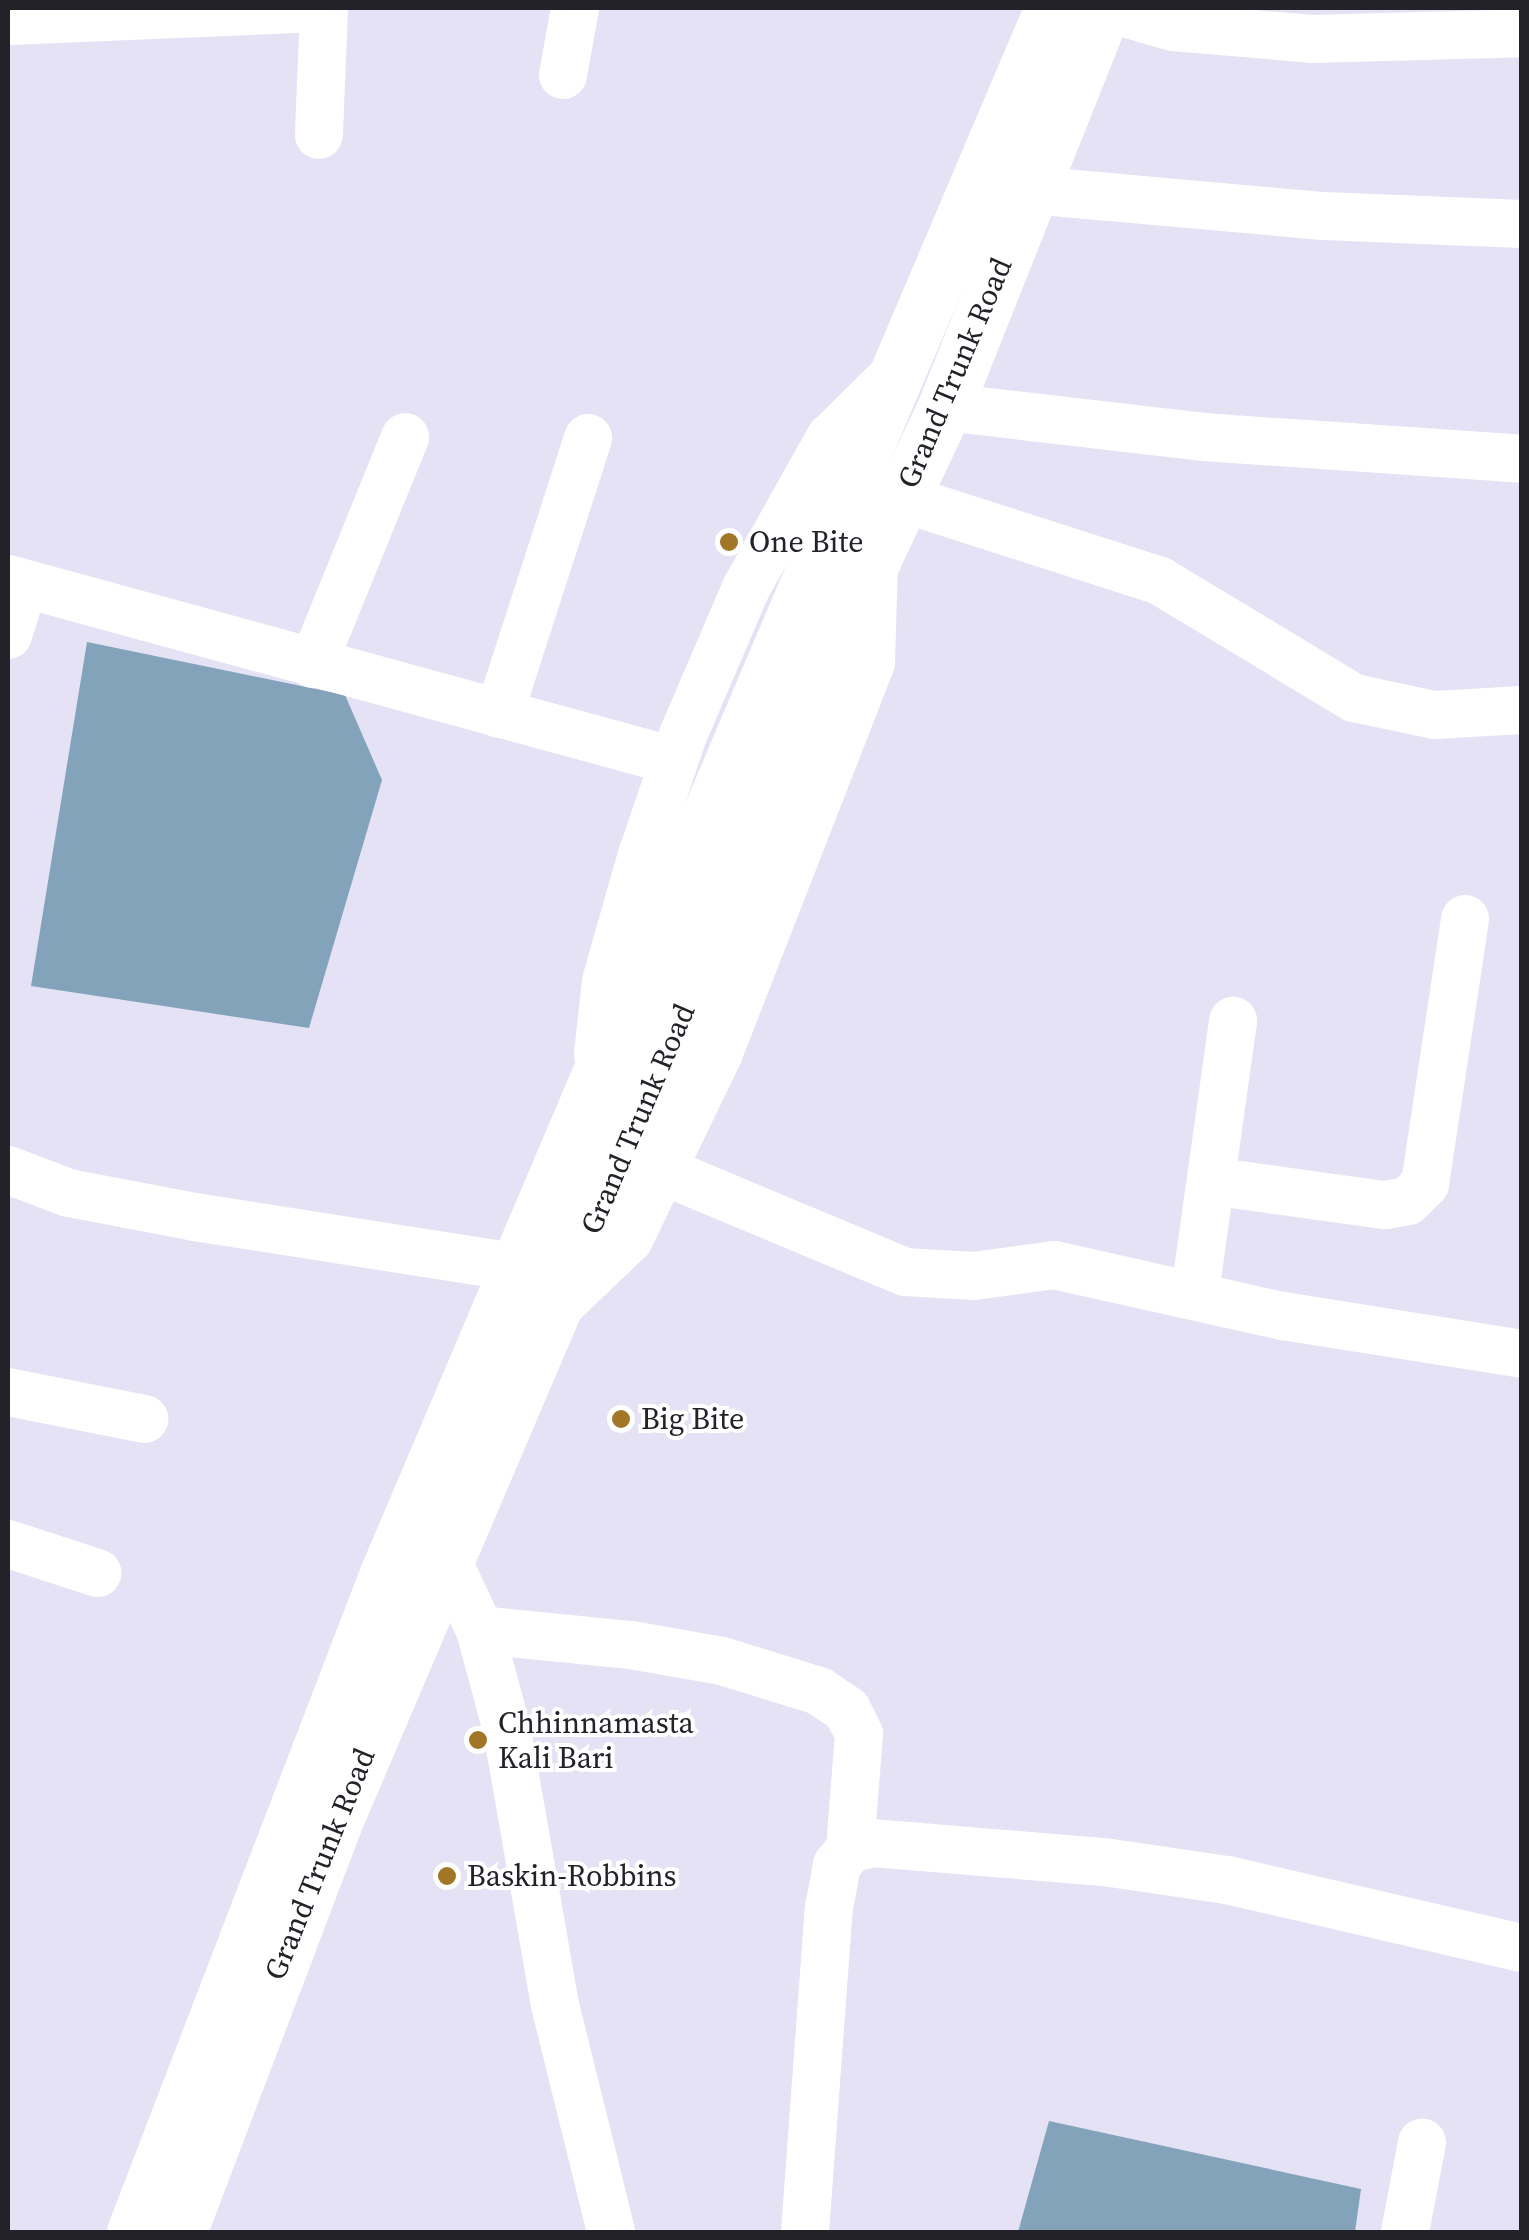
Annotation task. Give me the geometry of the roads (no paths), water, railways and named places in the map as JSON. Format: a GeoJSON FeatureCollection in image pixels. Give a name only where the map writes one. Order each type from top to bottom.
{"type":"FeatureCollection","features":[{"type":"Feature","properties":{"kind":"highway","name":"Grand Trunk Road"},"geometry":{"type":"LineString","coordinates":[[134,2232],[387,1574],[540,1287],[945,407],[1096,13]]}},
{"type":"Feature","properties":{"kind":"highway","name":"Grand Trunk Road"},"geometry":{"type":"LineString","coordinates":[[179,2232],[333,1826],[448,1562],[540,1287],[593,1102],[904,365],[1096,13]]}},
{"type":"Feature","properties":{"kind":"street"},"geometry":{"type":"LineString","coordinates":[[8,21],[324,8],[319,135]]}},
{"type":"Feature","properties":{"kind":"street"},"geometry":{"type":"LineString","coordinates":[[563,75],[574,8]]}},
{"type":"Feature","properties":{"kind":"street"},"geometry":{"type":"LineString","coordinates":[[1096,13],[1173,27],[1312,39],[1522,33]]}},
{"type":"Feature","properties":{"kind":"street"},"geometry":{"type":"LineString","coordinates":[[1030,190],[1324,216],[1522,224]]}},
{"type":"Feature","properties":{"kind":"street"},"geometry":{"type":"LineString","coordinates":[[593,1102],[606,981],[674,761],[746,588],[793,497],[830,438],[904,365]]}},
{"type":"Feature","properties":{"kind":"street"},"geometry":{"type":"LineString","coordinates":[[945,407],[1203,437],[1522,459]]}},
{"type":"Feature","properties":{"kind":"street"},"geometry":{"type":"LineString","coordinates":[[313,664],[405,437]]}},
{"type":"Feature","properties":{"kind":"street"},"geometry":{"type":"LineString","coordinates":[[500,714],[588,438]]}},
{"type":"Feature","properties":{"kind":"street"},"geometry":{"type":"LineString","coordinates":[[902,498],[1160,581],[1354,698],[1435,715],[1522,710]]}},
{"type":"Feature","properties":{"kind":"street"},"geometry":{"type":"LineString","coordinates":[[8,1170],[69,1193],[540,1287],[629,1239],[666,1172],[814,818],[871,663],[874,558]]}},
{"type":"Feature","properties":{"kind":"street"},"geometry":{"type":"LineString","coordinates":[[8,635],[16,581],[674,761]]}},
{"type":"Feature","properties":{"kind":"street"},"geometry":{"type":"LineString","coordinates":[[1210,1181],[1385,1205],[1408,1201],[1425,1184],[1465,919]]}},
{"type":"Feature","properties":{"kind":"street"},"geometry":{"type":"LineString","coordinates":[[1195,1292],[1234,1020]]}},
{"type":"Feature","properties":{"kind":"street"},"geometry":{"type":"LineString","coordinates":[[666,1172],[905,1272],[974,1276],[1054,1265],[1195,1292],[1283,1316],[1522,1354]]}},
{"type":"Feature","properties":{"kind":"street"},"geometry":{"type":"LineString","coordinates":[[8,1392],[144,1419]]}},
{"type":"Feature","properties":{"kind":"street"},"geometry":{"type":"LineString","coordinates":[[8,1544],[96,1572]]}},
{"type":"Feature","properties":{"kind":"street"},"geometry":{"type":"LineString","coordinates":[[448,1562],[480,1630],[507,1730],[555,2005],[611,2232]]}},
{"type":"Feature","properties":{"kind":"street"},"geometry":{"type":"LineString","coordinates":[[480,1630],[631,1644],[722,1661],[819,1691],[848,1710],[859,1734],[850,1849],[837,1866],[830,1908],[805,2232]]}},
{"type":"Feature","properties":{"kind":"street"},"geometry":{"type":"LineString","coordinates":[[850,1849],[872,1844],[988,1853],[1227,1880],[1522,1948]]}},
{"type":"Feature","properties":{"kind":"street"},"geometry":{"type":"LineString","coordinates":[[1406,2232],[1422,2143]]}},
{"type":"Feature","properties":{"kind":"water"},"geometry":{"type":"Polygon","coordinates":[[[87,642],[345,695],[382,780],[309,1028],[31,986],[87,642]]]}},
{"type":"Feature","properties":{"kind":"water"},"geometry":{"type":"Polygon","coordinates":[[[1049,2121],[1361,2189],[1355,2232],[1018,2232],[1049,2121]]]}},
{"type":"Feature","properties":{"kind":"place","name":"One Bite"},"geometry":{"type":"Point","coordinates":[729,542]}},
{"type":"Feature","properties":{"kind":"place","name":"Big Bite"},"geometry":{"type":"Point","coordinates":[621,1419]}},
{"type":"Feature","properties":{"kind":"place","name":"Chhinnamasta Kali Bari"},"geometry":{"type":"Point","coordinates":[478,1740]}},
{"type":"Feature","properties":{"kind":"place","name":"Baskin-Robbins"},"geometry":{"type":"Point","coordinates":[447,1876]}}]}
